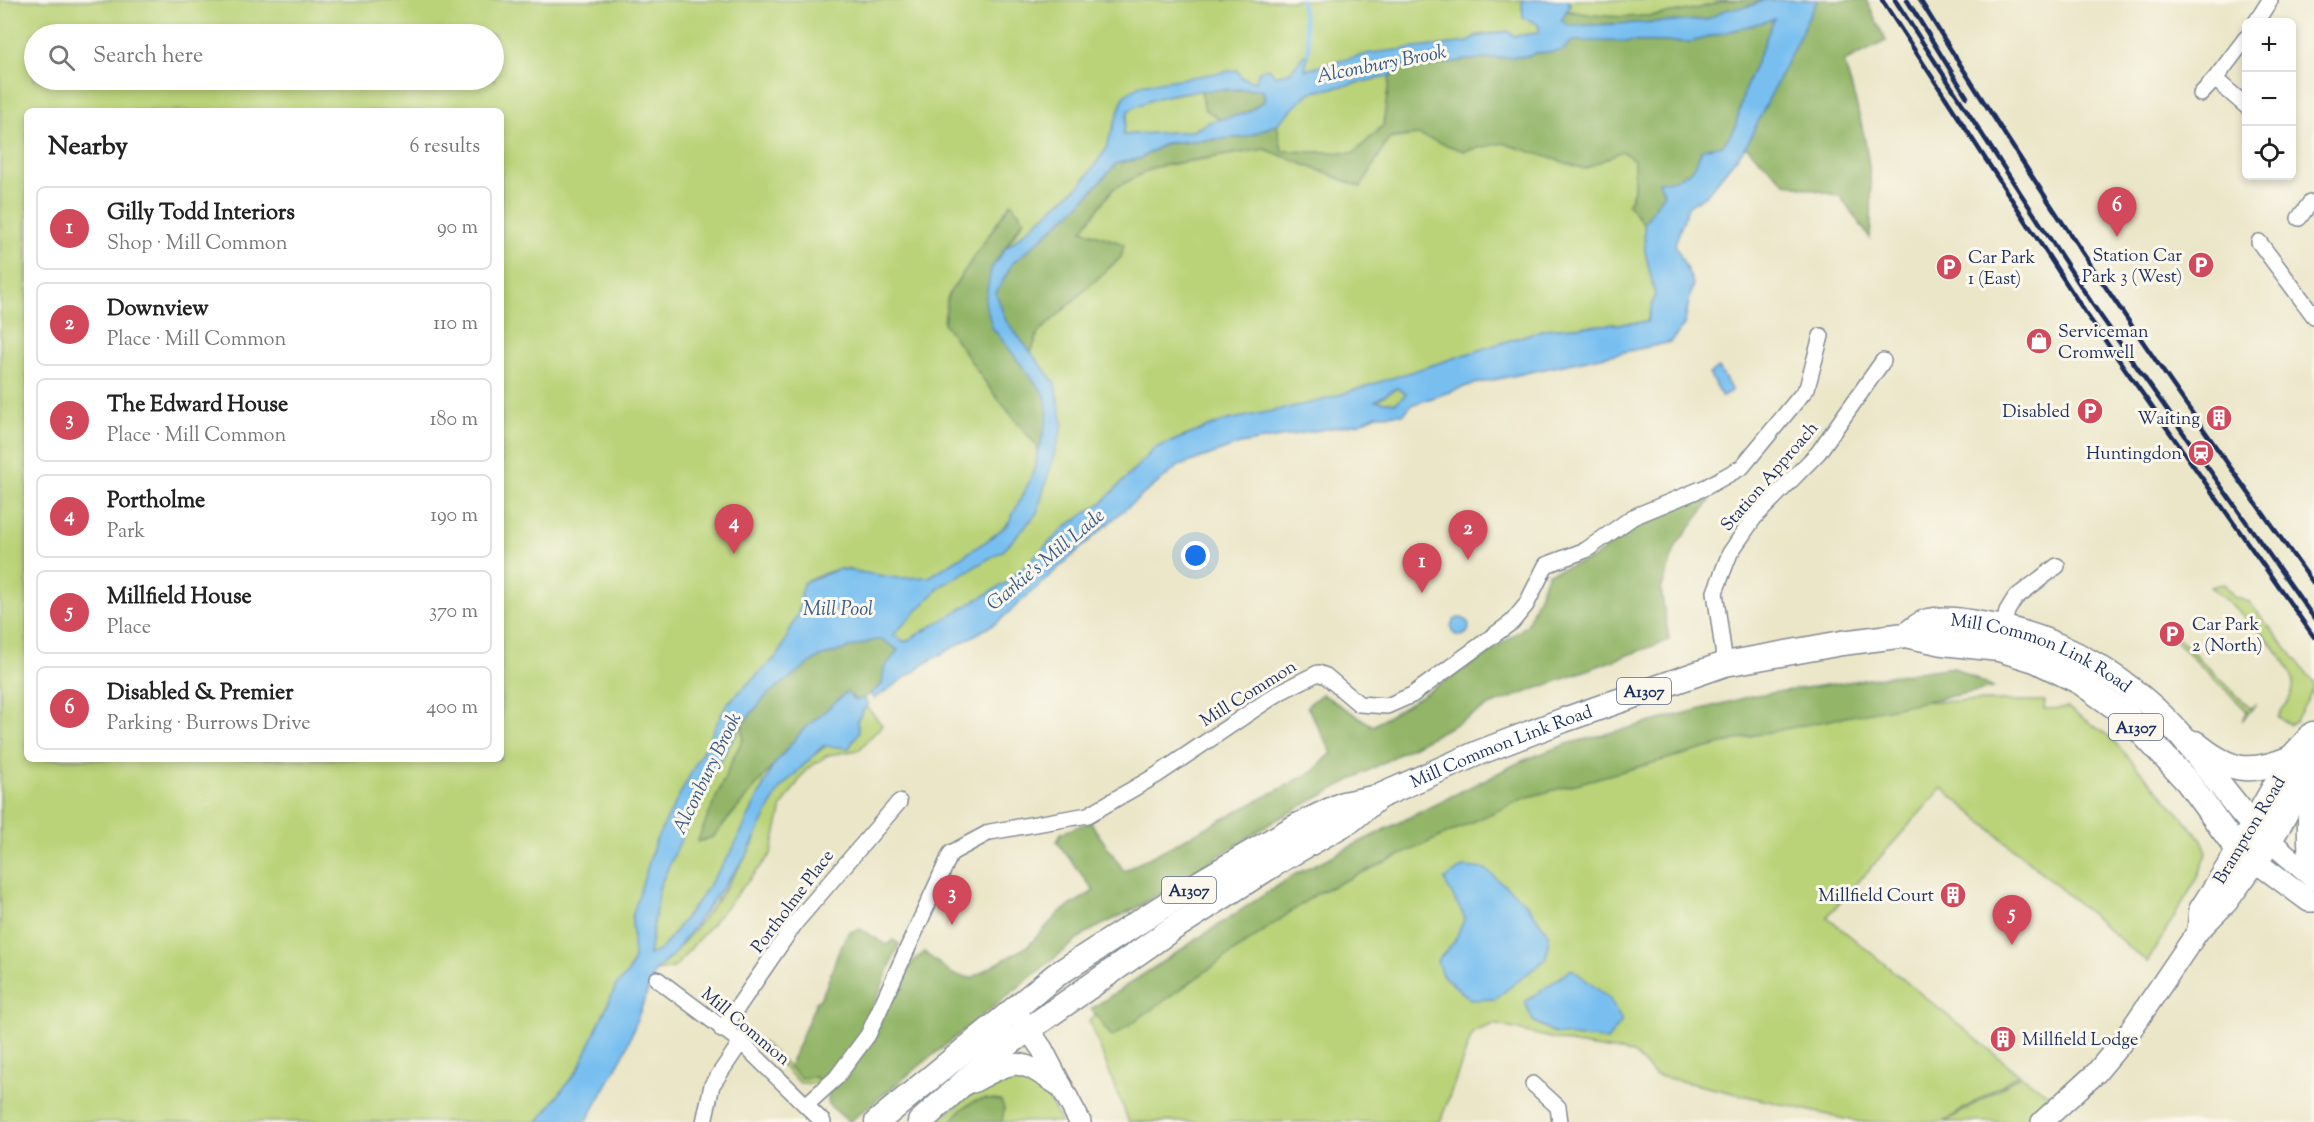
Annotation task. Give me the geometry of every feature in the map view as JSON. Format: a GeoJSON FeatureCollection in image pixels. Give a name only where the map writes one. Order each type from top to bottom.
{"type":"FeatureCollection","features":[{"type":"Feature","properties":{"kind":"main road","name":"Mill Common Link Road"},"geometry":{"type":"LineString","coordinates":[[1013,1008],[1056,975],[1162,907],[1297,826],[1343,804],[1378,797],[1478,753],[1564,720],[1725,664],[1842,642],[1905,635],[1927,621],[1964,621],[2002,638],[2035,660],[2079,682],[2125,714],[2187,781],[2248,855]]}},
{"type":"Feature","properties":{"kind":"main road","name":"Mill Common Link Road"},"geometry":{"type":"LineString","coordinates":[[2002,638],[2066,650],[2099,669],[2153,707],[2182,737],[2262,833],[2314,879]]}},
{"type":"Feature","properties":{"kind":"main road","name":"A1307"},"geometry":{"type":"LineString","coordinates":[[2182,737],[2190,738],[2210,755],[2234,768],[2246,770],[2270,766],[2307,746]]}},
{"type":"Feature","properties":{"kind":"main road","name":"Brampton Road"},"geometry":{"type":"LineString","coordinates":[[2042,1122],[2096,1073],[2126,1037],[2198,931],[2227,902],[2248,855],[2262,833],[2297,792],[2307,746]]}},
{"type":"Feature","properties":{"kind":"main road"},"geometry":{"type":"LineString","coordinates":[[2307,746],[2312,791],[2307,842],[2314,879]]}},
{"type":"Feature","properties":{"kind":"main road","name":"Mill Common Link Road"},"geometry":{"type":"LineString","coordinates":[[1029,1029],[1174,927],[1352,820],[1378,797]]}},
{"type":"Feature","properties":{"kind":"main road"},"geometry":{"type":"LineString","coordinates":[[2248,855],[2309,901],[2314,901]]}},
{"type":"Feature","properties":{"kind":"main road","name":"A1307"},"geometry":{"type":"LineString","coordinates":[[877,1122],[1013,1008]]}},
{"type":"Feature","properties":{"kind":"main road"},"geometry":{"type":"LineString","coordinates":[[1013,1008],[1029,1029],[1065,1089],[1080,1122]]}},
{"type":"Feature","properties":{"kind":"main road","name":"A1307"},"geometry":{"type":"LineString","coordinates":[[920,1122],[1000,1050],[1029,1029]]}},
{"type":"Feature","properties":{"kind":"main road"},"geometry":{"type":"LineString","coordinates":[[958,1090],[1006,1064],[1017,1062],[1028,1065],[1065,1089]]}},
{"type":"Feature","properties":{"kind":"street"},"geometry":{"type":"LineString","coordinates":[[2259,18],[2270,0]]}},
{"type":"Feature","properties":{"kind":"street"},"geometry":{"type":"LineString","coordinates":[[2201,94],[2242,44]]}},
{"type":"Feature","properties":{"kind":"street"},"geometry":{"type":"LineString","coordinates":[[2215,79],[2242,102]]}},
{"type":"Feature","properties":{"kind":"street"},"geometry":{"type":"LineString","coordinates":[[2299,218],[2313,202]]}},
{"type":"Feature","properties":{"kind":"street"},"geometry":{"type":"LineString","coordinates":[[2259,242],[2314,316]]}},
{"type":"Feature","properties":{"kind":"street","name":"Mill Common"},"geometry":{"type":"LineString","coordinates":[[806,1105],[836,1078],[868,1035],[951,853],[990,832],[1088,815],[1157,775],[1280,692],[1318,673],[1326,676],[1359,704],[1387,706],[1412,695],[1512,622],[1526,605],[1546,565],[1586,550],[1633,517],[1706,487],[1742,467],[1807,388],[1821,336]]}},
{"type":"Feature","properties":{"kind":"street","name":"Station Approach"},"geometry":{"type":"LineString","coordinates":[[1725,664],[1715,592],[1730,553],[1754,518],[1818,453],[1882,361]]}},
{"type":"Feature","properties":{"kind":"street"},"geometry":{"type":"LineString","coordinates":[[2002,638],[2007,611],[2015,598],[2057,566]]}},
{"type":"Feature","properties":{"kind":"street","name":"Portholme Place"},"geometry":{"type":"LineString","coordinates":[[722,1030],[796,922],[899,802]]}},
{"type":"Feature","properties":{"kind":"street","name":"Mill Common"},"geometry":{"type":"LineString","coordinates":[[657,979],[722,1030],[741,1042],[823,1122]]}},
{"type":"Feature","properties":{"kind":"street"},"geometry":{"type":"LineString","coordinates":[[704,1122],[707,1098],[712,1085],[741,1042]]}},
{"type":"Feature","properties":{"kind":"street"},"geometry":{"type":"LineString","coordinates":[[1533,1083],[1558,1107],[1560,1122]]}},
{"type":"Feature","properties":{"kind":"green space"},"geometry":{"type":"Polygon","coordinates":[[[0,0],[1522,0],[1523,18],[1536,23],[1539,33],[1514,36],[1508,31],[1475,36],[1469,42],[1304,71],[1308,51],[1290,72],[1275,76],[1269,68],[1254,82],[1242,78],[1124,96],[1105,151],[1081,184],[1005,249],[1024,220],[1010,204],[948,295],[944,322],[991,390],[1037,446],[1032,476],[1022,500],[1011,519],[999,531],[957,562],[929,577],[907,580],[837,569],[803,583],[799,611],[779,654],[727,704],[632,917],[634,959],[628,973],[616,986],[579,1068],[538,1122],[0,1122],[0,0]]]}},
{"type":"Feature","properties":{"kind":"green space"},"geometry":{"type":"Polygon","coordinates":[[[1568,0],[1728,0],[1668,14],[1627,17],[1567,10],[1570,5],[1568,0]]]}},
{"type":"Feature","properties":{"kind":"green space"},"geometry":{"type":"Polygon","coordinates":[[[1728,0],[1765,0],[1706,20],[1569,26],[1561,21],[1567,11],[1607,16],[1648,16],[1708,6],[1728,0]]]}},
{"type":"Feature","properties":{"kind":"green space"},"geometry":{"type":"Polygon","coordinates":[[[1817,0],[1866,0],[1886,41],[1844,62],[1857,106],[1866,149],[1871,192],[1870,238],[1840,196],[1785,183],[1746,146],[1817,0]]]}},
{"type":"Feature","properties":{"kind":"green space"},"geometry":{"type":"Polygon","coordinates":[[[1774,19],[1745,89],[1735,128],[1723,145],[1702,150],[1695,165],[1687,174],[1659,182],[1664,193],[1644,224],[1628,204],[1634,190],[1634,160],[1622,151],[1585,169],[1503,143],[1464,151],[1418,135],[1389,138],[1361,187],[1265,149],[1155,167],[1113,189],[1082,230],[1124,244],[1121,257],[1038,333],[1031,353],[1006,321],[996,293],[1012,264],[1080,204],[1117,163],[1139,159],[1165,144],[1246,137],[1277,124],[1282,151],[1354,153],[1383,126],[1390,76],[1402,64],[1412,69],[1466,60],[1530,56],[1535,53],[1562,51],[1571,41],[1691,42],[1774,19]]]}},
{"type":"Feature","properties":{"kind":"green space"},"geometry":{"type":"Polygon","coordinates":[[[1390,76],[1383,126],[1354,153],[1282,151],[1277,124],[1309,93],[1390,76]]]}},
{"type":"Feature","properties":{"kind":"green space"},"geometry":{"type":"Polygon","coordinates":[[[1201,90],[1205,109],[1221,120],[1209,122],[1193,131],[1123,135],[1128,111],[1146,99],[1201,90]]]}},
{"type":"Feature","properties":{"kind":"green space"},"geometry":{"type":"Polygon","coordinates":[[[1201,90],[1263,90],[1265,101],[1246,113],[1221,120],[1205,109],[1201,90]]]}},
{"type":"Feature","properties":{"kind":"green space"},"geometry":{"type":"Polygon","coordinates":[[[1418,135],[1464,151],[1503,143],[1585,169],[1622,150],[1634,160],[1634,190],[1628,204],[1644,224],[1645,251],[1655,295],[1647,322],[1545,329],[1344,397],[1224,421],[1155,448],[1103,502],[1068,525],[1006,583],[905,642],[893,635],[941,586],[1004,550],[1037,513],[1055,383],[1031,353],[1038,333],[1121,257],[1124,244],[1082,230],[1113,189],[1155,167],[1265,149],[1361,187],[1389,139],[1418,135]]]}},
{"type":"Feature","properties":{"kind":"green space"},"geometry":{"type":"Polygon","coordinates":[[[1011,203],[1024,219],[991,269],[992,327],[1045,395],[1050,413],[1039,456],[1037,446],[991,390],[944,323],[948,295],[1011,203]]]}},
{"type":"Feature","properties":{"kind":"green space"},"geometry":{"type":"Polygon","coordinates":[[[1397,388],[1406,394],[1396,403],[1374,401],[1397,388]]]}},
{"type":"Feature","properties":{"kind":"green space"},"geometry":{"type":"Polygon","coordinates":[[[1688,498],[1710,501],[1676,546],[1661,590],[1669,640],[1489,706],[1274,821],[1138,907],[1086,933],[849,1122],[828,1104],[829,1090],[815,1077],[801,1078],[789,1067],[816,1002],[824,991],[840,949],[850,932],[860,929],[887,945],[893,940],[899,944],[853,1056],[913,962],[924,952],[954,975],[972,978],[1028,946],[1060,912],[1094,891],[1057,842],[1061,833],[1090,822],[1124,871],[1312,772],[1332,753],[1307,706],[1322,694],[1373,726],[1488,654],[1527,625],[1548,573],[1592,559],[1633,528],[1688,498]]]}},
{"type":"Feature","properties":{"kind":"green space"},"geometry":{"type":"Polygon","coordinates":[[[2224,584],[2234,597],[2249,602],[2314,682],[2314,688],[2295,722],[2290,725],[2278,717],[2293,688],[2285,662],[2261,633],[2210,587],[2224,584]]]}},
{"type":"Feature","properties":{"kind":"green space"},"geometry":{"type":"Polygon","coordinates":[[[2171,631],[2250,708],[2256,704],[2242,721],[2247,711],[2167,633],[2171,631]]]}},
{"type":"Feature","properties":{"kind":"green space"},"geometry":{"type":"Polygon","coordinates":[[[875,640],[883,640],[898,650],[885,669],[882,685],[859,701],[846,693],[802,731],[713,837],[697,842],[743,739],[742,724],[768,694],[817,658],[875,640]]]}},
{"type":"Feature","properties":{"kind":"green space"},"geometry":{"type":"Polygon","coordinates":[[[1953,667],[1993,688],[1755,735],[1525,798],[1318,893],[1112,1037],[1091,1009],[1294,875],[1522,761],[1567,744],[1756,695],[1953,667]]]}},
{"type":"Feature","properties":{"kind":"green space"},"geometry":{"type":"Polygon","coordinates":[[[2045,701],[2044,709],[2068,708],[2110,737],[2201,838],[2207,853],[2198,877],[2147,962],[1942,788],[1827,917],[2019,1074],[1943,1122],[1859,1122],[1655,1075],[1633,1053],[1575,1044],[1494,1024],[1473,1032],[1440,1122],[1129,1122],[1089,1020],[1296,880],[1785,702],[2045,701]]]}},
{"type":"Feature","properties":{"kind":"green space"},"geometry":{"type":"Polygon","coordinates":[[[866,706],[882,725],[859,750],[828,755],[806,770],[782,806],[771,854],[674,968],[655,971],[692,932],[727,886],[750,848],[773,799],[787,779],[858,718],[866,706]]]}},
{"type":"Feature","properties":{"kind":"green space"},"geometry":{"type":"Polygon","coordinates":[[[742,724],[743,739],[698,842],[713,837],[802,731],[773,766],[733,849],[704,893],[661,950],[649,956],[659,888],[704,788],[742,724]]]}},
{"type":"Feature","properties":{"kind":"green space"},"geometry":{"type":"Polygon","coordinates":[[[762,1042],[801,1077],[815,1077],[822,1084],[800,1083],[759,1044],[762,1042]]]}},
{"type":"Feature","properties":{"kind":"green space"},"geometry":{"type":"Polygon","coordinates":[[[1008,1072],[1028,1079],[1041,1089],[1062,1122],[938,1122],[965,1098],[1008,1072]]]}},
{"type":"Feature","properties":{"kind":"green space"},"geometry":{"type":"Polygon","coordinates":[[[2021,1075],[2059,1103],[2035,1122],[1945,1122],[2021,1075]]]}},
{"type":"Feature","properties":{"kind":"green space"},"geometry":{"type":"Polygon","coordinates":[[[985,1099],[1001,1101],[1004,1109],[1002,1122],[951,1122],[965,1106],[985,1099]]]}},
{"type":"Feature","properties":{"kind":"water"},"geometry":{"type":"Polygon","coordinates":[[[1522,0],[1568,0],[1570,5],[1561,20],[1569,26],[1706,20],[1725,10],[1750,6],[1765,0],[1817,0],[1746,146],[1707,194],[1688,207],[1675,244],[1693,283],[1684,325],[1671,342],[1470,385],[1411,405],[1404,414],[1377,415],[1360,423],[1240,444],[1179,466],[1119,514],[998,622],[931,660],[874,699],[870,694],[882,685],[884,669],[898,650],[883,640],[875,640],[817,658],[768,694],[742,724],[704,788],[659,888],[649,955],[661,950],[704,893],[733,849],[773,766],[802,731],[847,692],[854,700],[864,699],[868,703],[857,721],[859,732],[849,748],[823,746],[779,790],[746,856],[672,956],[655,971],[625,1052],[586,1122],[538,1122],[579,1068],[616,986],[628,973],[634,959],[632,917],[655,842],[727,704],[779,654],[799,611],[803,583],[839,569],[897,578],[929,577],[990,539],[1008,524],[1033,474],[1048,414],[1045,395],[992,327],[985,302],[991,269],[1005,249],[1081,184],[1105,151],[1124,96],[1140,85],[1237,70],[1242,78],[1255,82],[1259,71],[1269,68],[1275,76],[1290,72],[1309,49],[1305,70],[1371,53],[1469,42],[1474,37],[1508,31],[1514,36],[1539,33],[1536,23],[1523,18],[1522,0]],[[1774,19],[1691,42],[1572,41],[1562,51],[1535,53],[1530,56],[1466,60],[1412,69],[1402,64],[1390,76],[1309,93],[1277,124],[1246,137],[1166,143],[1139,159],[1117,163],[1080,204],[1012,264],[996,293],[1006,321],[1055,383],[1063,424],[1037,513],[1004,550],[941,586],[893,635],[905,642],[1006,583],[1068,525],[1103,502],[1155,448],[1224,421],[1320,401],[1545,329],[1647,322],[1655,295],[1645,251],[1644,224],[1664,193],[1659,182],[1687,174],[1702,149],[1723,145],[1735,128],[1745,89],[1774,19]],[[1263,90],[1189,92],[1142,103],[1128,111],[1123,135],[1193,131],[1209,122],[1246,113],[1265,101],[1263,90]],[[1397,388],[1375,401],[1396,403],[1406,394],[1397,388]]]}},
{"type":"Feature","properties":{"kind":"water"},"geometry":{"type":"Polygon","coordinates":[[[1719,368],[1732,391],[1722,397],[1709,374],[1719,368]]]}},
{"type":"Feature","properties":{"kind":"water"},"geometry":{"type":"Polygon","coordinates":[[[1456,618],[1464,618],[1469,623],[1467,634],[1456,636],[1451,631],[1451,623],[1456,618]]]}},
{"type":"Feature","properties":{"kind":"water"},"geometry":{"type":"Polygon","coordinates":[[[1463,867],[1485,869],[1527,904],[1549,935],[1546,959],[1495,999],[1471,1000],[1442,975],[1437,961],[1454,942],[1465,918],[1444,880],[1463,867]]]}},
{"type":"Feature","properties":{"kind":"water"},"geometry":{"type":"Polygon","coordinates":[[[1572,969],[1609,998],[1622,1021],[1607,1040],[1556,1034],[1533,1021],[1525,1002],[1572,969]]]}},
{"type":"Feature","properties":{"kind":"waterway"},"geometry":{"type":"LineString","coordinates":[[1301,0],[1309,49],[1307,53]]}},
{"type":"Feature","properties":{"kind":"railway"},"geometry":{"type":"LineString","coordinates":[[1882,0],[2085,312],[2314,637]]}},
{"type":"Feature","properties":{"kind":"railway"},"geometry":{"type":"LineString","coordinates":[[1895,0],[2093,305],[2314,618]]}},
{"type":"Feature","properties":{"kind":"railway"},"geometry":{"type":"LineString","coordinates":[[1907,0],[1967,97]]}},
{"type":"Feature","properties":{"kind":"railway"},"geometry":{"type":"LineString","coordinates":[[1920,0],[2014,149],[2111,296],[2314,584]]}},
{"type":"Feature","properties":{"kind":"place","name":"Disabled & Premier"},"geometry":{"type":"Point","coordinates":[2117,237]}},
{"type":"Feature","properties":{"kind":"place","name":"Station Car Park 3 (West)"},"geometry":{"type":"Point","coordinates":[2201,265]}},
{"type":"Feature","properties":{"kind":"place","name":"Car Park 1 (East)"},"geometry":{"type":"Point","coordinates":[1949,267]}},
{"type":"Feature","properties":{"kind":"place","name":"Serviceman Cromwell"},"geometry":{"type":"Point","coordinates":[2039,341]}},
{"type":"Feature","properties":{"kind":"place","name":"Disabled"},"geometry":{"type":"Point","coordinates":[2090,411]}},
{"type":"Feature","properties":{"kind":"place","name":"Waiting"},"geometry":{"type":"Point","coordinates":[2219,418]}},
{"type":"Feature","properties":{"kind":"place","name":"Huntingdon"},"geometry":{"type":"Point","coordinates":[2201,453]}},
{"type":"Feature","properties":{"kind":"place","name":"Portholme"},"geometry":{"type":"Point","coordinates":[734,554]}},
{"type":"Feature","properties":{"kind":"place","name":"Downview"},"geometry":{"type":"Point","coordinates":[1468,560]}},
{"type":"Feature","properties":{"kind":"place","name":"Gilly Todd Interiors"},"geometry":{"type":"Point","coordinates":[1422,593]}},
{"type":"Feature","properties":{"kind":"place","name":"Car Park 2 (North)"},"geometry":{"type":"Point","coordinates":[2172,634]}},
{"type":"Feature","properties":{"kind":"place","name":"Millfield Court"},"geometry":{"type":"Point","coordinates":[1953,895]}},
{"type":"Feature","properties":{"kind":"place","name":"The Edward House"},"geometry":{"type":"Point","coordinates":[952,925]}},
{"type":"Feature","properties":{"kind":"place","name":"Millfield House"},"geometry":{"type":"Point","coordinates":[2012,945]}},
{"type":"Feature","properties":{"kind":"place","name":"Millfield Lodge"},"geometry":{"type":"Point","coordinates":[2003,1039]}},
{"type":"Feature","properties":{"kind":"water label","name":"Alconbury Brook"},"geometry":{"type":"Point","coordinates":[1381,63]}},
{"type":"Feature","properties":{"kind":"water label","name":"Garkie's Mill Lade"},"geometry":{"type":"Point","coordinates":[1045,559]}},
{"type":"Feature","properties":{"kind":"water label","name":"Mill Pool"},"geometry":{"type":"Point","coordinates":[838,608]}},
{"type":"Feature","properties":{"kind":"water label","name":"Alconbury Brook"},"geometry":{"type":"Point","coordinates":[706,773]}}]}
